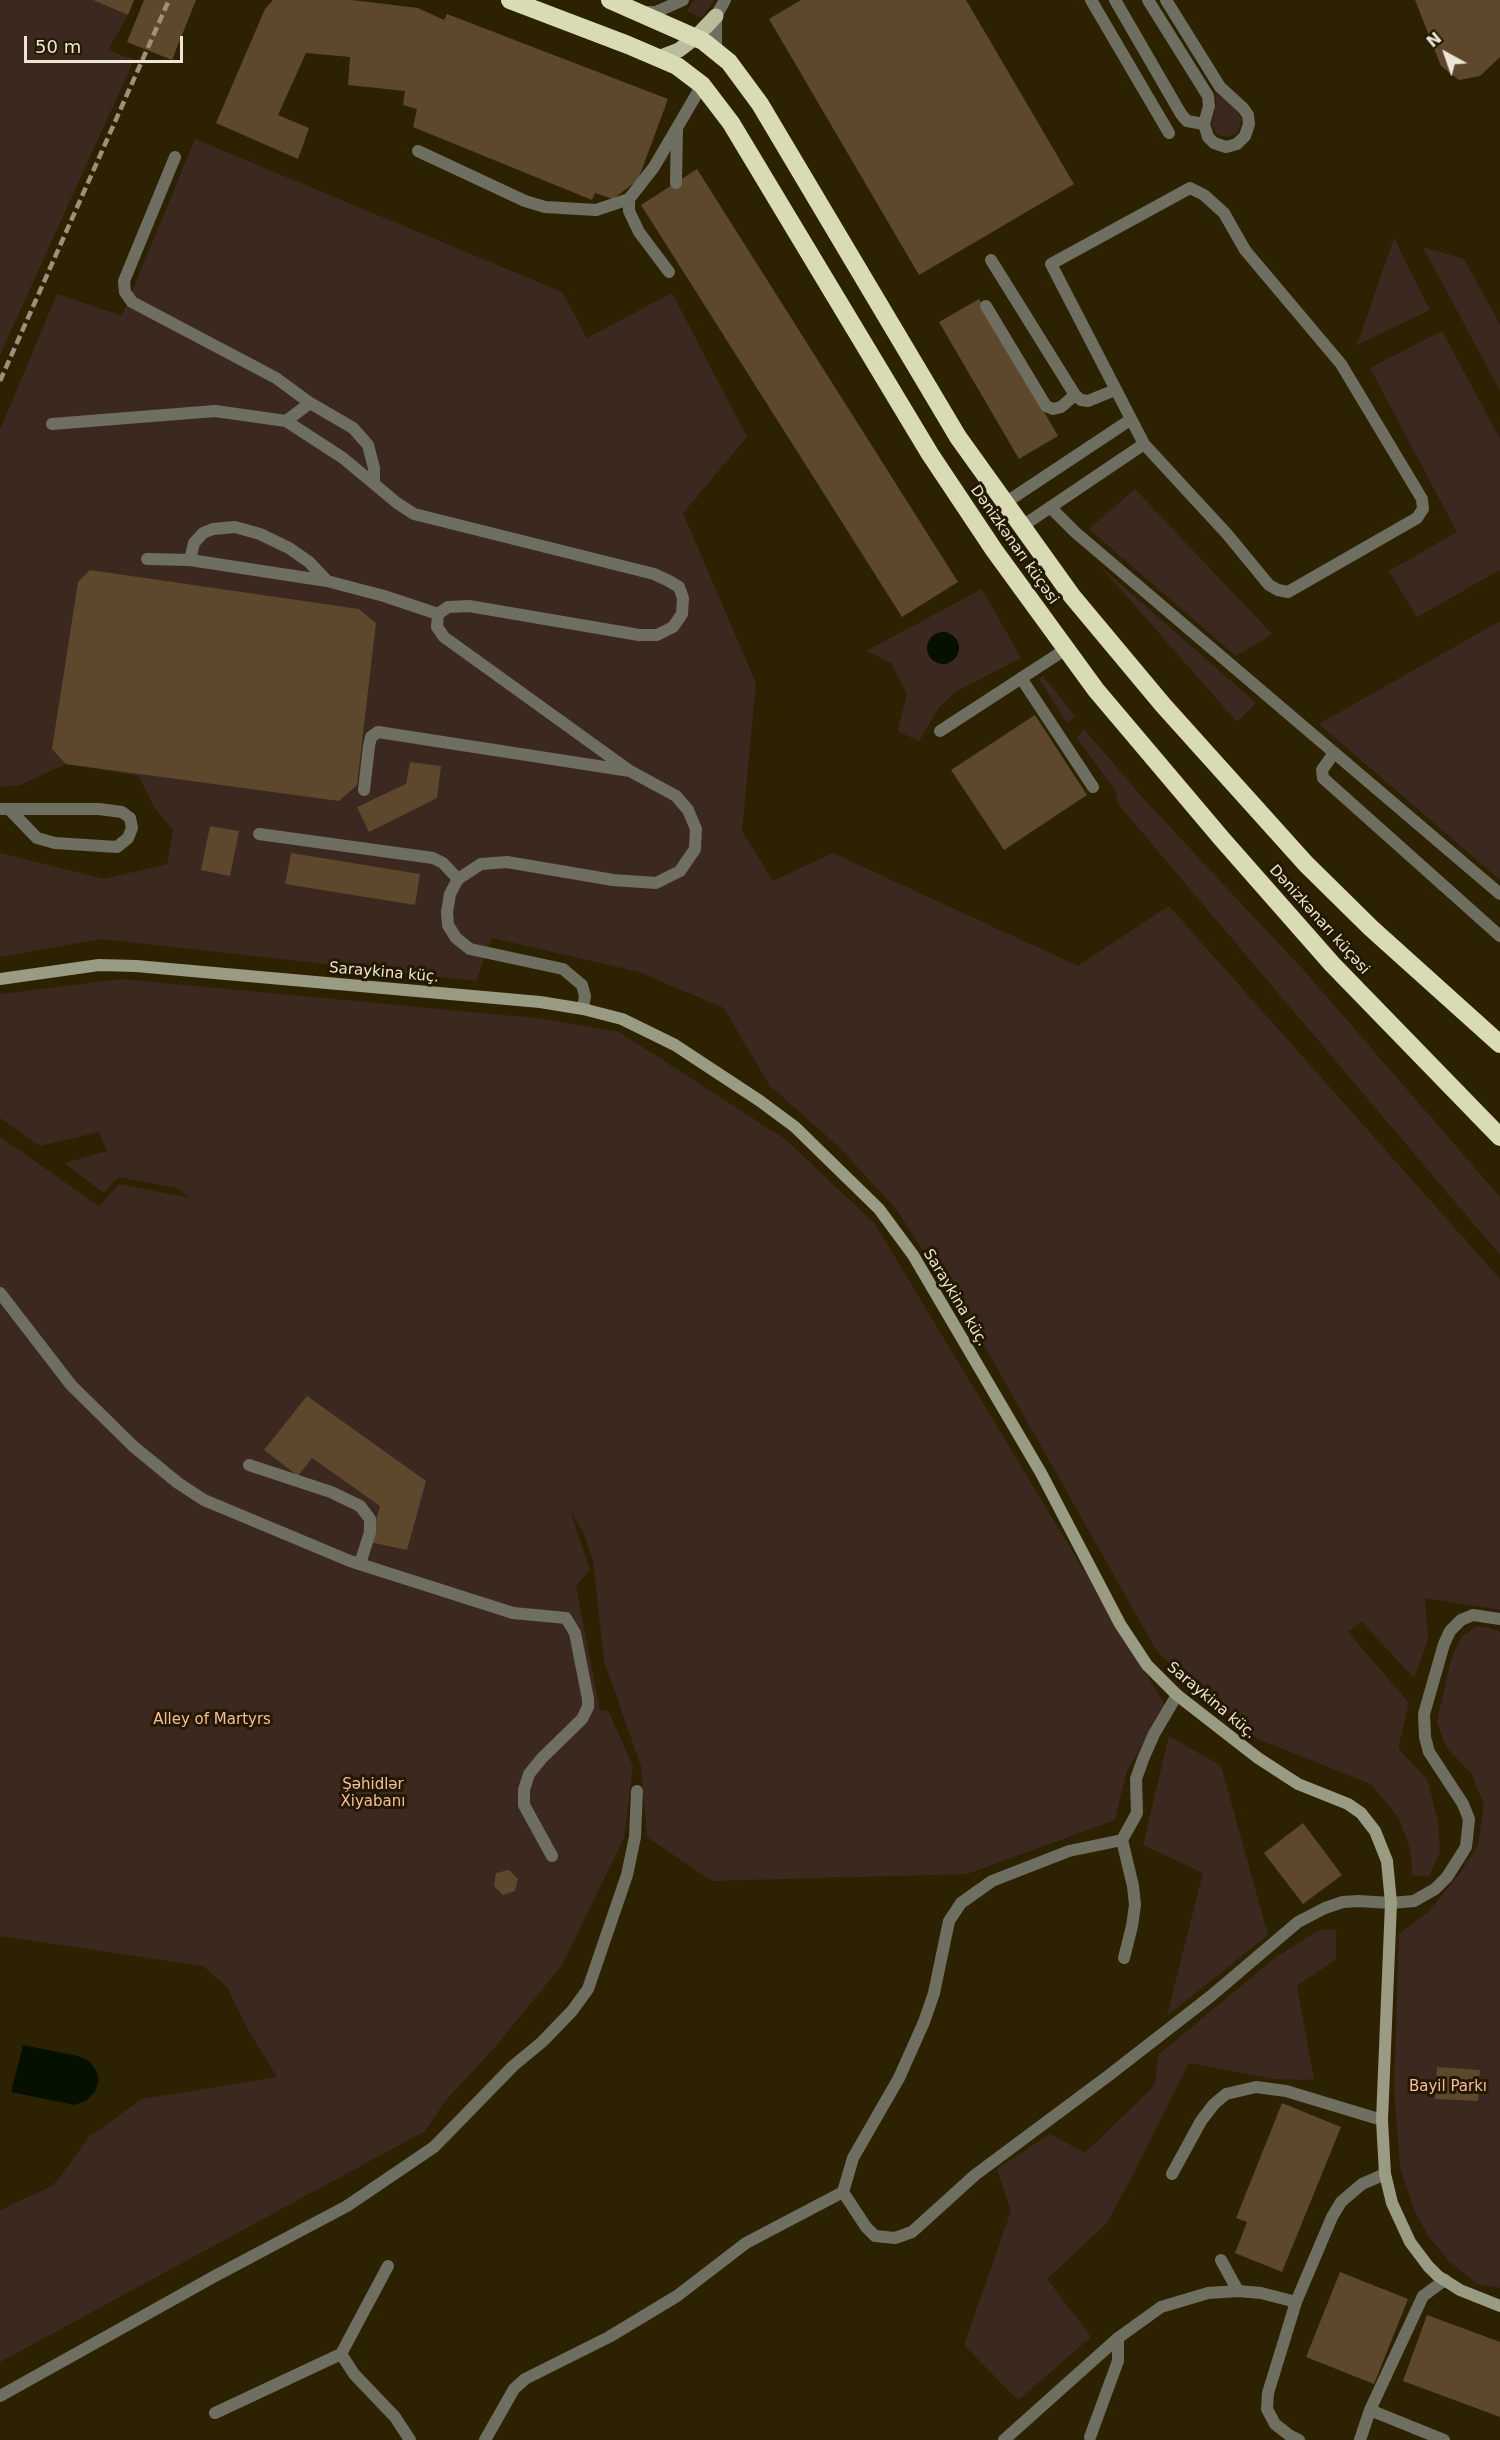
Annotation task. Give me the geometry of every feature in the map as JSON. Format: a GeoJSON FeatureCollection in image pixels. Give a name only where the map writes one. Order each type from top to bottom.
{"type":"FeatureCollection","features":[{"type":"Feature","properties":{"kind":"highway","name":"Dənizkənarı küçəsi"},"geometry":{"type":"LineString","coordinates":[[510,0],[658,58],[676,66],[702,85],[731,123],[930,454],[994,550],[1066,649],[1132,735],[1272,897],[1332,964],[1500,1137]]}},
{"type":"Feature","properties":{"kind":"highway"},"geometry":{"type":"LineString","coordinates":[[610,0],[696,37]]}},
{"type":"Feature","properties":{"kind":"highway","name":"Dənizkənarı küçəsi"},"geometry":{"type":"LineString","coordinates":[[696,37],[716,50],[742,78],[760,104],[958,437],[1072,596],[1128,666],[1261,816],[1371,928],[1500,1044]]}},
{"type":"Feature","properties":{"kind":"main road"},"geometry":{"type":"LineString","coordinates":[[658,58],[679,50],[696,37],[716,16]]}},
{"type":"Feature","properties":{"kind":"street"},"geometry":{"type":"LineString","coordinates":[[641,12],[656,12],[683,0]]}},
{"type":"Feature","properties":{"kind":"street"},"geometry":{"type":"LineString","coordinates":[[716,50],[716,16],[725,0]]}},
{"type":"Feature","properties":{"kind":"street"},"geometry":{"type":"LineString","coordinates":[[1091,0],[1169,133]]}},
{"type":"Feature","properties":{"kind":"street"},"geometry":{"type":"LineString","coordinates":[[1115,0],[1181,114],[1187,121],[1204,124]]}},
{"type":"Feature","properties":{"kind":"street"},"geometry":{"type":"LineString","coordinates":[[1148,0],[1208,96],[1209,106],[1204,124],[1208,136],[1214,143],[1226,147],[1238,144],[1249,124],[1243,108],[1221,87],[1166,0]]}},
{"type":"Feature","properties":{"kind":"street"},"geometry":{"type":"LineString","coordinates":[[418,151],[525,201],[545,207],[597,210],[629,199],[654,166],[702,85]]}},
{"type":"Feature","properties":{"kind":"street"},"geometry":{"type":"LineString","coordinates":[[676,127],[676,183]]}},
{"type":"Feature","properties":{"kind":"street"},"geometry":{"type":"LineString","coordinates":[[175,157],[124,281],[125,291],[132,302],[276,378],[310,403],[352,428],[368,446],[374,468],[374,483]]}},
{"type":"Feature","properties":{"kind":"street"},"geometry":{"type":"LineString","coordinates":[[1190,188],[1197,190],[1224,213],[1245,250],[1341,364],[1422,499],[1423,509],[1417,518],[1288,592],[1278,590],[1269,585],[1255,570],[1227,534],[1144,444],[1115,390],[1050,264],[1190,188]]}},
{"type":"Feature","properties":{"kind":"street"},"geometry":{"type":"LineString","coordinates":[[629,199],[630,211],[639,232],[669,272]]}},
{"type":"Feature","properties":{"kind":"street"},"geometry":{"type":"LineString","coordinates":[[991,260],[1075,395],[1081,400],[1088,401],[1115,390]]}},
{"type":"Feature","properties":{"kind":"street"},"geometry":{"type":"LineString","coordinates":[[986,306],[1046,406],[1053,409],[1062,407],[1075,395]]}},
{"type":"Feature","properties":{"kind":"street"},"geometry":{"type":"LineString","coordinates":[[286,421],[310,403]]}},
{"type":"Feature","properties":{"kind":"street"},"geometry":{"type":"LineString","coordinates":[[52,424],[215,411],[286,421],[343,458],[397,503],[414,514],[654,574],[679,587],[683,598],[682,614],[673,627],[657,635],[639,635],[469,606],[448,607],[438,614]]}},
{"type":"Feature","properties":{"kind":"street"},"geometry":{"type":"LineString","coordinates":[[1005,503],[1130,420]]}},
{"type":"Feature","properties":{"kind":"street"},"geometry":{"type":"LineString","coordinates":[[1021,527],[1144,444]]}},
{"type":"Feature","properties":{"kind":"street"},"geometry":{"type":"LineString","coordinates":[[1050,507],[1075,532],[1500,894]]}},
{"type":"Feature","properties":{"kind":"street"},"geometry":{"type":"LineString","coordinates":[[190,560],[194,543],[203,533],[235,527],[260,534],[289,548],[309,562],[327,580]]}},
{"type":"Feature","properties":{"kind":"street"},"geometry":{"type":"LineString","coordinates":[[147,559],[190,560],[327,580],[438,614]]}},
{"type":"Feature","properties":{"kind":"street"},"geometry":{"type":"LineString","coordinates":[[438,614],[437,627],[444,637],[630,771],[676,796],[688,810],[696,830],[695,849],[680,871],[656,884],[613,880],[507,862],[481,864],[458,879],[450,894],[447,912],[448,925],[456,938],[470,949],[563,969],[582,985],[585,996],[583,1009]]}},
{"type":"Feature","properties":{"kind":"street"},"geometry":{"type":"LineString","coordinates":[[940,731],[1066,649]]}},
{"type":"Feature","properties":{"kind":"street"},"geometry":{"type":"LineString","coordinates":[[1021,678],[1093,787]]}},
{"type":"Feature","properties":{"kind":"street"},"geometry":{"type":"LineString","coordinates":[[364,790],[371,737],[378,732],[630,771]]}},
{"type":"Feature","properties":{"kind":"street"},"geometry":{"type":"LineString","coordinates":[[1334,753],[1322,770],[1323,778],[1500,936]]}},
{"type":"Feature","properties":{"kind":"street"},"geometry":{"type":"LineString","coordinates":[[5,809],[99,809],[122,812],[130,818],[132,828],[128,838],[117,847],[55,843],[37,838],[5,809]]}},
{"type":"Feature","properties":{"kind":"street"},"geometry":{"type":"LineString","coordinates":[[259,834],[433,858],[443,863],[458,879]]}},
{"type":"Feature","properties":{"kind":"street","name":"Saraykina küç."},"geometry":{"type":"LineString","coordinates":[[0,979],[99,965],[136,966],[540,1002],[583,1009],[622,1019],[675,1045],[795,1126],[879,1209],[906,1246],[1041,1473],[1120,1623],[1147,1665],[1177,1695],[1229,1737],[1279,1772],[1298,1784],[1348,1804],[1361,1813],[1380,1840],[1390,1876],[1391,1903],[1382,2120],[1385,2174],[1392,2203],[1410,2242],[1428,2266],[1445,2280],[1472,2295],[1500,2306]]}},
{"type":"Feature","properties":{"kind":"street"},"geometry":{"type":"LineString","coordinates":[[0,1293],[71,1384],[133,1446],[178,1483],[204,1500],[350,1561],[513,1613],[566,1618],[575,1633],[588,1707],[582,1719],[529,1774],[524,1790],[524,1805],[552,1856]]}},
{"type":"Feature","properties":{"kind":"street"},"geometry":{"type":"LineString","coordinates":[[249,1465],[331,1492],[360,1506],[370,1519],[370,1533],[360,1564]]}},
{"type":"Feature","properties":{"kind":"street"},"geometry":{"type":"LineString","coordinates":[[843,2192],[866,2227],[875,2236],[896,2238],[912,2232],[975,2175],[1211,1996],[1298,1922],[1325,1908],[1343,1902],[1414,1901],[1435,1889],[1447,1877],[1466,1846],[1469,1819],[1463,1804],[1429,1752],[1425,1737],[1424,1714],[1444,1644],[1450,1631],[1461,1620],[1473,1615],[1500,1619]]}},
{"type":"Feature","properties":{"kind":"street"},"geometry":{"type":"LineString","coordinates":[[1124,1958],[1135,1905],[1122,1840],[1137,1813],[1136,1779],[1143,1759],[1154,1734],[1177,1695]]}},
{"type":"Feature","properties":{"kind":"street"},"geometry":{"type":"LineString","coordinates":[[0,2396],[215,2276],[347,2206],[434,2147],[513,2066],[542,2042],[572,2011],[588,1989],[627,1875],[635,1838],[637,1791]]}},
{"type":"Feature","properties":{"kind":"street"},"geometry":{"type":"LineString","coordinates":[[485,2440],[514,2389],[525,2379],[609,2337],[677,2296],[746,2243],[843,2192],[854,2158],[898,2078],[924,2022],[934,1993],[949,1921],[961,1903],[992,1881],[1069,1851],[1122,1840]]}},
{"type":"Feature","properties":{"kind":"street"},"geometry":{"type":"LineString","coordinates":[[1172,2174],[1201,2121],[1214,2104],[1226,2094],[1256,2087],[1286,2091],[1382,2120]]}},
{"type":"Feature","properties":{"kind":"street"},"geometry":{"type":"LineString","coordinates":[[1299,2440],[1288,2435],[1275,2424],[1267,2409],[1268,2393],[1296,2302],[1332,2217],[1341,2202],[1362,2184],[1385,2174]]}},
{"type":"Feature","properties":{"kind":"street"},"geometry":{"type":"LineString","coordinates":[[1221,2259],[1239,2291]]}},
{"type":"Feature","properties":{"kind":"street"},"geometry":{"type":"LineString","coordinates":[[215,2413],[341,2354],[388,2266]]}},
{"type":"Feature","properties":{"kind":"street"},"geometry":{"type":"LineString","coordinates":[[1360,2440],[1370,2410],[1423,2295],[1445,2280]]}},
{"type":"Feature","properties":{"kind":"street"},"geometry":{"type":"LineString","coordinates":[[1004,2440],[1118,2338],[1161,2307],[1208,2294],[1239,2291],[1261,2293],[1296,2302]]}},
{"type":"Feature","properties":{"kind":"street"},"geometry":{"type":"LineString","coordinates":[[1090,2437],[1118,2361],[1118,2338]]}},
{"type":"Feature","properties":{"kind":"street"},"geometry":{"type":"LineString","coordinates":[[341,2354],[354,2374],[395,2417],[410,2440]]}},
{"type":"Feature","properties":{"kind":"street"},"geometry":{"type":"LineString","coordinates":[[1370,2410],[1444,2440]]}},
{"type":"Feature","properties":{"kind":"green space"},"geometry":{"type":"Polygon","coordinates":[[[0,0],[93,0],[128,15],[108,50],[134,60],[0,355],[0,0]]]}},
{"type":"Feature","properties":{"kind":"green space"},"geometry":{"type":"Polygon","coordinates":[[[694,0],[715,0],[701,18],[687,11],[694,0]]]}},
{"type":"Feature","properties":{"kind":"green space"},"geometry":{"type":"Polygon","coordinates":[[[1215,93],[1234,107],[1242,119],[1237,133],[1229,137],[1215,132],[1212,124],[1216,104],[1215,93]]]}},
{"type":"Feature","properties":{"kind":"green space"},"geometry":{"type":"Polygon","coordinates":[[[195,139],[562,292],[587,338],[672,293],[747,437],[683,513],[756,683],[742,831],[773,881],[833,853],[1078,966],[1169,906],[1500,1279],[1500,1610],[1425,1598],[1428,1640],[1414,1678],[1361,1621],[1348,1632],[1409,1703],[1398,1748],[1427,1779],[1438,1822],[1440,1852],[1429,1877],[1412,1875],[1411,1852],[1399,1818],[1371,1784],[1258,1739],[1189,1686],[1155,1648],[985,1347],[897,1210],[839,1147],[770,1086],[724,1008],[639,972],[492,938],[476,981],[101,939],[0,957],[0,853],[104,879],[167,864],[173,830],[154,807],[139,776],[66,764],[20,785],[0,787],[0,430],[57,294],[122,316],[195,139]]]}},
{"type":"Feature","properties":{"kind":"green space"},"geometry":{"type":"Polygon","coordinates":[[[1394,238],[1430,310],[1357,345],[1394,238]]]}},
{"type":"Feature","properties":{"kind":"green space"},"geometry":{"type":"Polygon","coordinates":[[[1423,247],[1464,259],[1500,325],[1500,391],[1423,247]]]}},
{"type":"Feature","properties":{"kind":"green space"},"geometry":{"type":"Polygon","coordinates":[[[1442,331],[1500,439],[1500,570],[1417,617],[1389,571],[1457,532],[1370,368],[1442,331]]]}},
{"type":"Feature","properties":{"kind":"green space"},"geometry":{"type":"Polygon","coordinates":[[[1135,489],[1272,634],[1236,656],[1089,529],[1135,489]]]}},
{"type":"Feature","properties":{"kind":"green space"},"geometry":{"type":"Polygon","coordinates":[[[1100,566],[1256,703],[1237,722],[1100,566]]]}},
{"type":"Feature","properties":{"kind":"green space"},"geometry":{"type":"Polygon","coordinates":[[[982,589],[1021,658],[957,691],[939,707],[919,741],[897,731],[907,694],[891,663],[866,651],[982,589]]]}},
{"type":"Feature","properties":{"kind":"green space"},"geometry":{"type":"Polygon","coordinates":[[[1500,621],[1500,880],[1319,724],[1500,621]]]}},
{"type":"Feature","properties":{"kind":"green space"},"geometry":{"type":"Polygon","coordinates":[[[1043,676],[1075,716],[1067,723],[1039,679],[1043,676]]]}},
{"type":"Feature","properties":{"kind":"green space"},"geometry":{"type":"Polygon","coordinates":[[[1084,729],[1142,797],[1307,974],[1500,1197],[1500,1255],[1118,804],[1116,792],[1077,738],[1084,729]]]}},
{"type":"Feature","properties":{"kind":"green space"},"geometry":{"type":"Polygon","coordinates":[[[122,979],[545,1019],[619,1032],[785,1139],[875,1224],[1165,1705],[1127,1771],[1115,1820],[967,1874],[712,1881],[647,1837],[641,1766],[604,1661],[593,1560],[584,1534],[570,1510],[590,1570],[576,1586],[600,1711],[608,1710],[633,1766],[624,1838],[562,1965],[496,2046],[446,2100],[425,2131],[0,2362],[0,2210],[54,2185],[89,2137],[142,2099],[277,2077],[247,2028],[227,1987],[203,1966],[0,1936],[0,1137],[99,1206],[119,1184],[191,1198],[177,1188],[118,1177],[104,1193],[64,1163],[107,1151],[99,1132],[40,1146],[0,1118],[0,994],[122,979]]]}},
{"type":"Feature","properties":{"kind":"green space","name":"Bayil Parkı"},"geometry":{"type":"Polygon","coordinates":[[[1477,1626],[1498,1630],[1500,1633],[1500,2288],[1477,2284],[1448,2260],[1429,2237],[1415,2212],[1400,2168],[1394,2087],[1399,1934],[1427,1913],[1459,1875],[1478,1845],[1484,1805],[1471,1773],[1446,1747],[1437,1722],[1451,1659],[1462,1636],[1477,1626]]]}},
{"type":"Feature","properties":{"kind":"green space"},"geometry":{"type":"Polygon","coordinates":[[[1169,1736],[1221,1766],[1268,1935],[1167,2016],[1203,1873],[1143,1845],[1169,1736]]]}},
{"type":"Feature","properties":{"kind":"green space"},"geometry":{"type":"Polygon","coordinates":[[[1319,1930],[1336,1930],[1336,1960],[1297,1986],[1314,2080],[1274,2079],[1189,2063],[1107,2223],[1047,2279],[1091,2337],[1018,2400],[964,2345],[1011,2211],[997,2169],[1050,2134],[1085,2153],[1155,2085],[1158,2055],[1276,1957],[1319,1930]]]}},
{"type":"Feature","properties":{"kind":"shaded area"},"geometry":{"type":"Polygon","coordinates":[[[943,632],[954,637],[959,648],[954,659],[943,664],[932,659],[927,648],[932,637],[943,632]]]}},
{"type":"Feature","properties":{"kind":"shaded area"},"geometry":{"type":"Polygon","coordinates":[[[23,2045],[78,2056],[89,2061],[96,2070],[99,2080],[95,2092],[87,2100],[75,2105],[11,2092],[23,2045]]]}},
{"type":"Feature","properties":{"kind":"building"},"geometry":{"type":"Polygon","coordinates":[[[93,0],[134,0],[128,15],[93,0]]]}},
{"type":"Feature","properties":{"kind":"building"},"geometry":{"type":"Polygon","coordinates":[[[144,0],[196,0],[172,60],[127,42],[144,0]]]}},
{"type":"Feature","properties":{"kind":"building"},"geometry":{"type":"Polygon","coordinates":[[[273,0],[352,0],[418,8],[444,20],[447,14],[668,99],[638,180],[613,199],[595,193],[592,200],[413,127],[417,109],[403,105],[405,91],[348,85],[350,57],[306,53],[278,115],[309,128],[298,159],[216,123],[265,9],[273,0]]]}},
{"type":"Feature","properties":{"kind":"building"},"geometry":{"type":"Polygon","coordinates":[[[801,0],[966,0],[1074,184],[919,275],[769,19],[801,0]]]}},
{"type":"Feature","properties":{"kind":"building"},"geometry":{"type":"Polygon","coordinates":[[[1415,0],[1500,0],[1500,57],[1480,76],[1459,80],[1441,66],[1415,0]]]}},
{"type":"Feature","properties":{"kind":"building"},"geometry":{"type":"Polygon","coordinates":[[[697,169],[958,582],[902,617],[641,205],[697,169]]]}},
{"type":"Feature","properties":{"kind":"building"},"geometry":{"type":"Polygon","coordinates":[[[979,299],[1058,436],[1019,459],[939,322],[979,299]]]}},
{"type":"Feature","properties":{"kind":"building"},"geometry":{"type":"Polygon","coordinates":[[[90,570],[359,609],[376,623],[357,785],[339,801],[66,764],[52,749],[78,582],[90,570]]]}},
{"type":"Feature","properties":{"kind":"building"},"geometry":{"type":"Polygon","coordinates":[[[1035,715],[1087,795],[1004,850],[951,770],[1035,715]]]}},
{"type":"Feature","properties":{"kind":"building"},"geometry":{"type":"Polygon","coordinates":[[[410,762],[441,766],[437,798],[369,832],[357,807],[406,784],[410,762]]]}},
{"type":"Feature","properties":{"kind":"building"},"geometry":{"type":"Polygon","coordinates":[[[210,826],[239,831],[230,876],[201,870],[210,826]]]}},
{"type":"Feature","properties":{"kind":"building"},"geometry":{"type":"Polygon","coordinates":[[[291,853],[420,874],[415,905],[285,884],[291,853]]]}},
{"type":"Feature","properties":{"kind":"building"},"geometry":{"type":"Polygon","coordinates":[[[307,1396],[426,1481],[407,1550],[370,1542],[380,1506],[312,1458],[298,1476],[264,1450],[307,1396]]]}},
{"type":"Feature","properties":{"kind":"building"},"geometry":{"type":"Polygon","coordinates":[[[1303,1823],[1342,1875],[1303,1904],[1264,1853],[1303,1823]]]}},
{"type":"Feature","properties":{"kind":"building"},"geometry":{"type":"Polygon","coordinates":[[[509,1870],[518,1879],[515,1891],[503,1895],[494,1886],[496,1873],[509,1870]]]}},
{"type":"Feature","properties":{"kind":"building"},"geometry":{"type":"Polygon","coordinates":[[[1437,2067],[1480,2070],[1478,2101],[1435,2099],[1437,2067]]]}},
{"type":"Feature","properties":{"kind":"building"},"geometry":{"type":"Polygon","coordinates":[[[1282,2103],[1341,2127],[1282,2272],[1235,2253],[1247,2222],[1236,2218],[1282,2103]]]}},
{"type":"Feature","properties":{"kind":"building"},"geometry":{"type":"Polygon","coordinates":[[[1340,2272],[1408,2299],[1374,2384],[1306,2357],[1340,2272]]]}},
{"type":"Feature","properties":{"kind":"building"},"geometry":{"type":"Polygon","coordinates":[[[1427,2315],[1500,2342],[1500,2417],[1403,2381],[1427,2315]]]}},
{"type":"Feature","properties":{"kind":"railway"},"geometry":{"type":"LineString","coordinates":[[0,381],[169,0]]}},
{"type":"Feature","properties":{"kind":"park label","name":"Alley of Martyrs"},"geometry":{"type":"Point","coordinates":[212,1720]}},
{"type":"Feature","properties":{"kind":"park label","name":"Şəhidlər Xiyabanı"},"geometry":{"type":"Point","coordinates":[373,1794]}}]}
